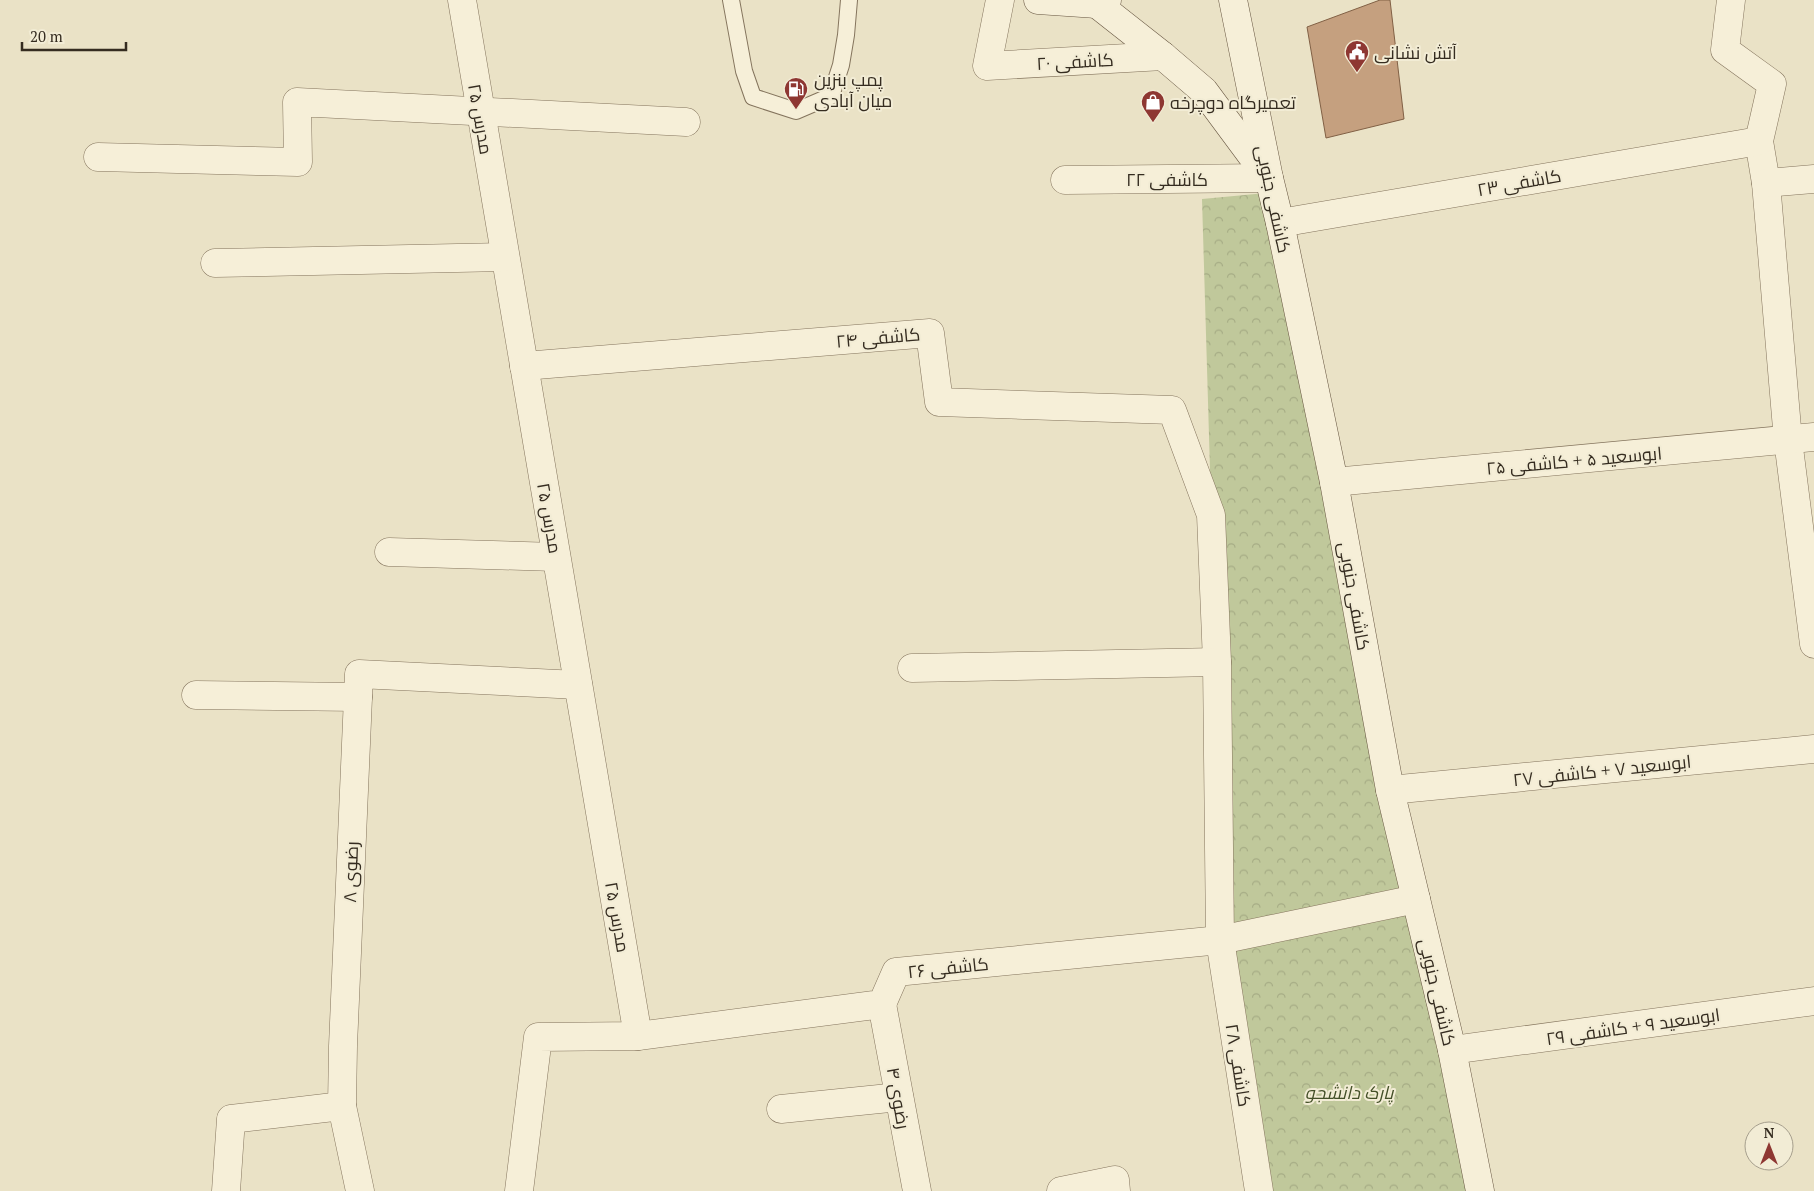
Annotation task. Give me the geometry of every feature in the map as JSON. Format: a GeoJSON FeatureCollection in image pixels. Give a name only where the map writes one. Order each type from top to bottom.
{"type":"FeatureCollection","features":[{"type":"Feature","properties":{"kind":"street","name":"مدرس ۲۵"},"geometry":{"type":"LineString","coordinates":[[462,0],[638,1036]]}},
{"type":"Feature","properties":{"kind":"street","name":"کاشفی ۲۰"},"geometry":{"type":"LineString","coordinates":[[1000,0],[986,66],[1163,56]]}},
{"type":"Feature","properties":{"kind":"street"},"geometry":{"type":"LineString","coordinates":[[1038,0],[1102,2],[1204,91],[1268,178]]}},
{"type":"Feature","properties":{"kind":"street","name":"کاشفی جنوبی"},"geometry":{"type":"LineString","coordinates":[[1233,0],[1268,178],[1280,223],[1334,482],[1390,790],[1452,1050],[1480,1191]]}},
{"type":"Feature","properties":{"kind":"street"},"geometry":{"type":"LineString","coordinates":[[1731,0],[1725,50],[1772,84],[1759,140],[1801,439],[1814,644]]}},
{"type":"Feature","properties":{"kind":"street"},"geometry":{"type":"LineString","coordinates":[[98,157],[298,162],[297,102],[686,122]]}},
{"type":"Feature","properties":{"kind":"street","name":"کاشفی ۲۳"},"geometry":{"type":"LineString","coordinates":[[1280,223],[1759,140]]}},
{"type":"Feature","properties":{"kind":"street","name":"کاشفی ۲۲"},"geometry":{"type":"LineString","coordinates":[[1065,180],[1268,178]]}},
{"type":"Feature","properties":{"kind":"street"},"geometry":{"type":"LineString","coordinates":[[1766,183],[1814,179]]}},
{"type":"Feature","properties":{"kind":"street"},"geometry":{"type":"LineString","coordinates":[[215,263],[505,257]]}},
{"type":"Feature","properties":{"kind":"street","name":"کاشفی ۲۴"},"geometry":{"type":"LineString","coordinates":[[524,366],[930,333],[940,402],[1172,410]]}},
{"type":"Feature","properties":{"kind":"street","name":"کاشفی ۲۸"},"geometry":{"type":"LineString","coordinates":[[1172,410],[1211,515],[1217,662],[1220,940],[1259,1191]]}},
{"type":"Feature","properties":{"kind":"street","name":"ابوسعید ۵ + کاشفی ۲۵"},"geometry":{"type":"LineString","coordinates":[[1334,482],[1801,439]]}},
{"type":"Feature","properties":{"kind":"street"},"geometry":{"type":"LineString","coordinates":[[390,552],[556,557]]}},
{"type":"Feature","properties":{"kind":"street"},"geometry":{"type":"LineString","coordinates":[[912,668],[1217,662]]}},
{"type":"Feature","properties":{"kind":"street","name":"رضوی ۸"},"geometry":{"type":"LineString","coordinates":[[360,1191],[342,1106],[343,1036],[359,674],[578,685]]}},
{"type":"Feature","properties":{"kind":"street"},"geometry":{"type":"LineString","coordinates":[[196,695],[358,697]]}},
{"type":"Feature","properties":{"kind":"street","name":"ابوسعید ۷ + کاشفی ۲۷"},"geometry":{"type":"LineString","coordinates":[[1390,790],[1814,749]]}},
{"type":"Feature","properties":{"kind":"street"},"geometry":{"type":"LineString","coordinates":[[1220,940],[1416,899]]}},
{"type":"Feature","properties":{"kind":"street","name":"کاشفی ۲۶"},"geometry":{"type":"LineString","coordinates":[[882,1004],[896,972],[1220,940]]}},
{"type":"Feature","properties":{"kind":"street","name":"ابوسعید ۹ + کاشفی ۲۹"},"geometry":{"type":"LineString","coordinates":[[1452,1050],[1814,1001]]}},
{"type":"Feature","properties":{"kind":"street"},"geometry":{"type":"LineString","coordinates":[[519,1191],[538,1037],[638,1036],[882,1004]]}},
{"type":"Feature","properties":{"kind":"street","name":"رضوی ۴"},"geometry":{"type":"LineString","coordinates":[[882,1004],[917,1191]]}},
{"type":"Feature","properties":{"kind":"street"},"geometry":{"type":"LineString","coordinates":[[781,1109],[899,1098]]}},
{"type":"Feature","properties":{"kind":"street"},"geometry":{"type":"LineString","coordinates":[[226,1191],[230,1119],[342,1106]]}},
{"type":"Feature","properties":{"kind":"street"},"geometry":{"type":"LineString","coordinates":[[1061,1191],[1115,1180],[1116,1191]]}},
{"type":"Feature","properties":{"kind":"lane"},"geometry":{"type":"LineString","coordinates":[[731,0],[744,72],[753,97],[796,111],[831,96],[841,65],[849,0]]}},
{"type":"Feature","properties":{"kind":"green space","name":"پارک دانشجو"},"geometry":{"type":"Polygon","coordinates":[[[1266,193],[1469,1191],[1262,1191],[1220,808],[1202,199],[1266,193]]]}},
{"type":"Feature","properties":{"kind":"building","name":"آتش نشانی"},"geometry":{"type":"Polygon","coordinates":[[[1380,0],[1390,0],[1404,119],[1326,138],[1307,27],[1380,0]]]}},
{"type":"Feature","properties":{"kind":"place","name":"آتش نشانی"},"geometry":{"type":"Point","coordinates":[1357,73]}},
{"type":"Feature","properties":{"kind":"place","name":"پمپ بنزین میان آبادی"},"geometry":{"type":"Point","coordinates":[796,110]}},
{"type":"Feature","properties":{"kind":"place","name":"تعمیرگاه دوچرخه"},"geometry":{"type":"Point","coordinates":[1153,123]}}]}
